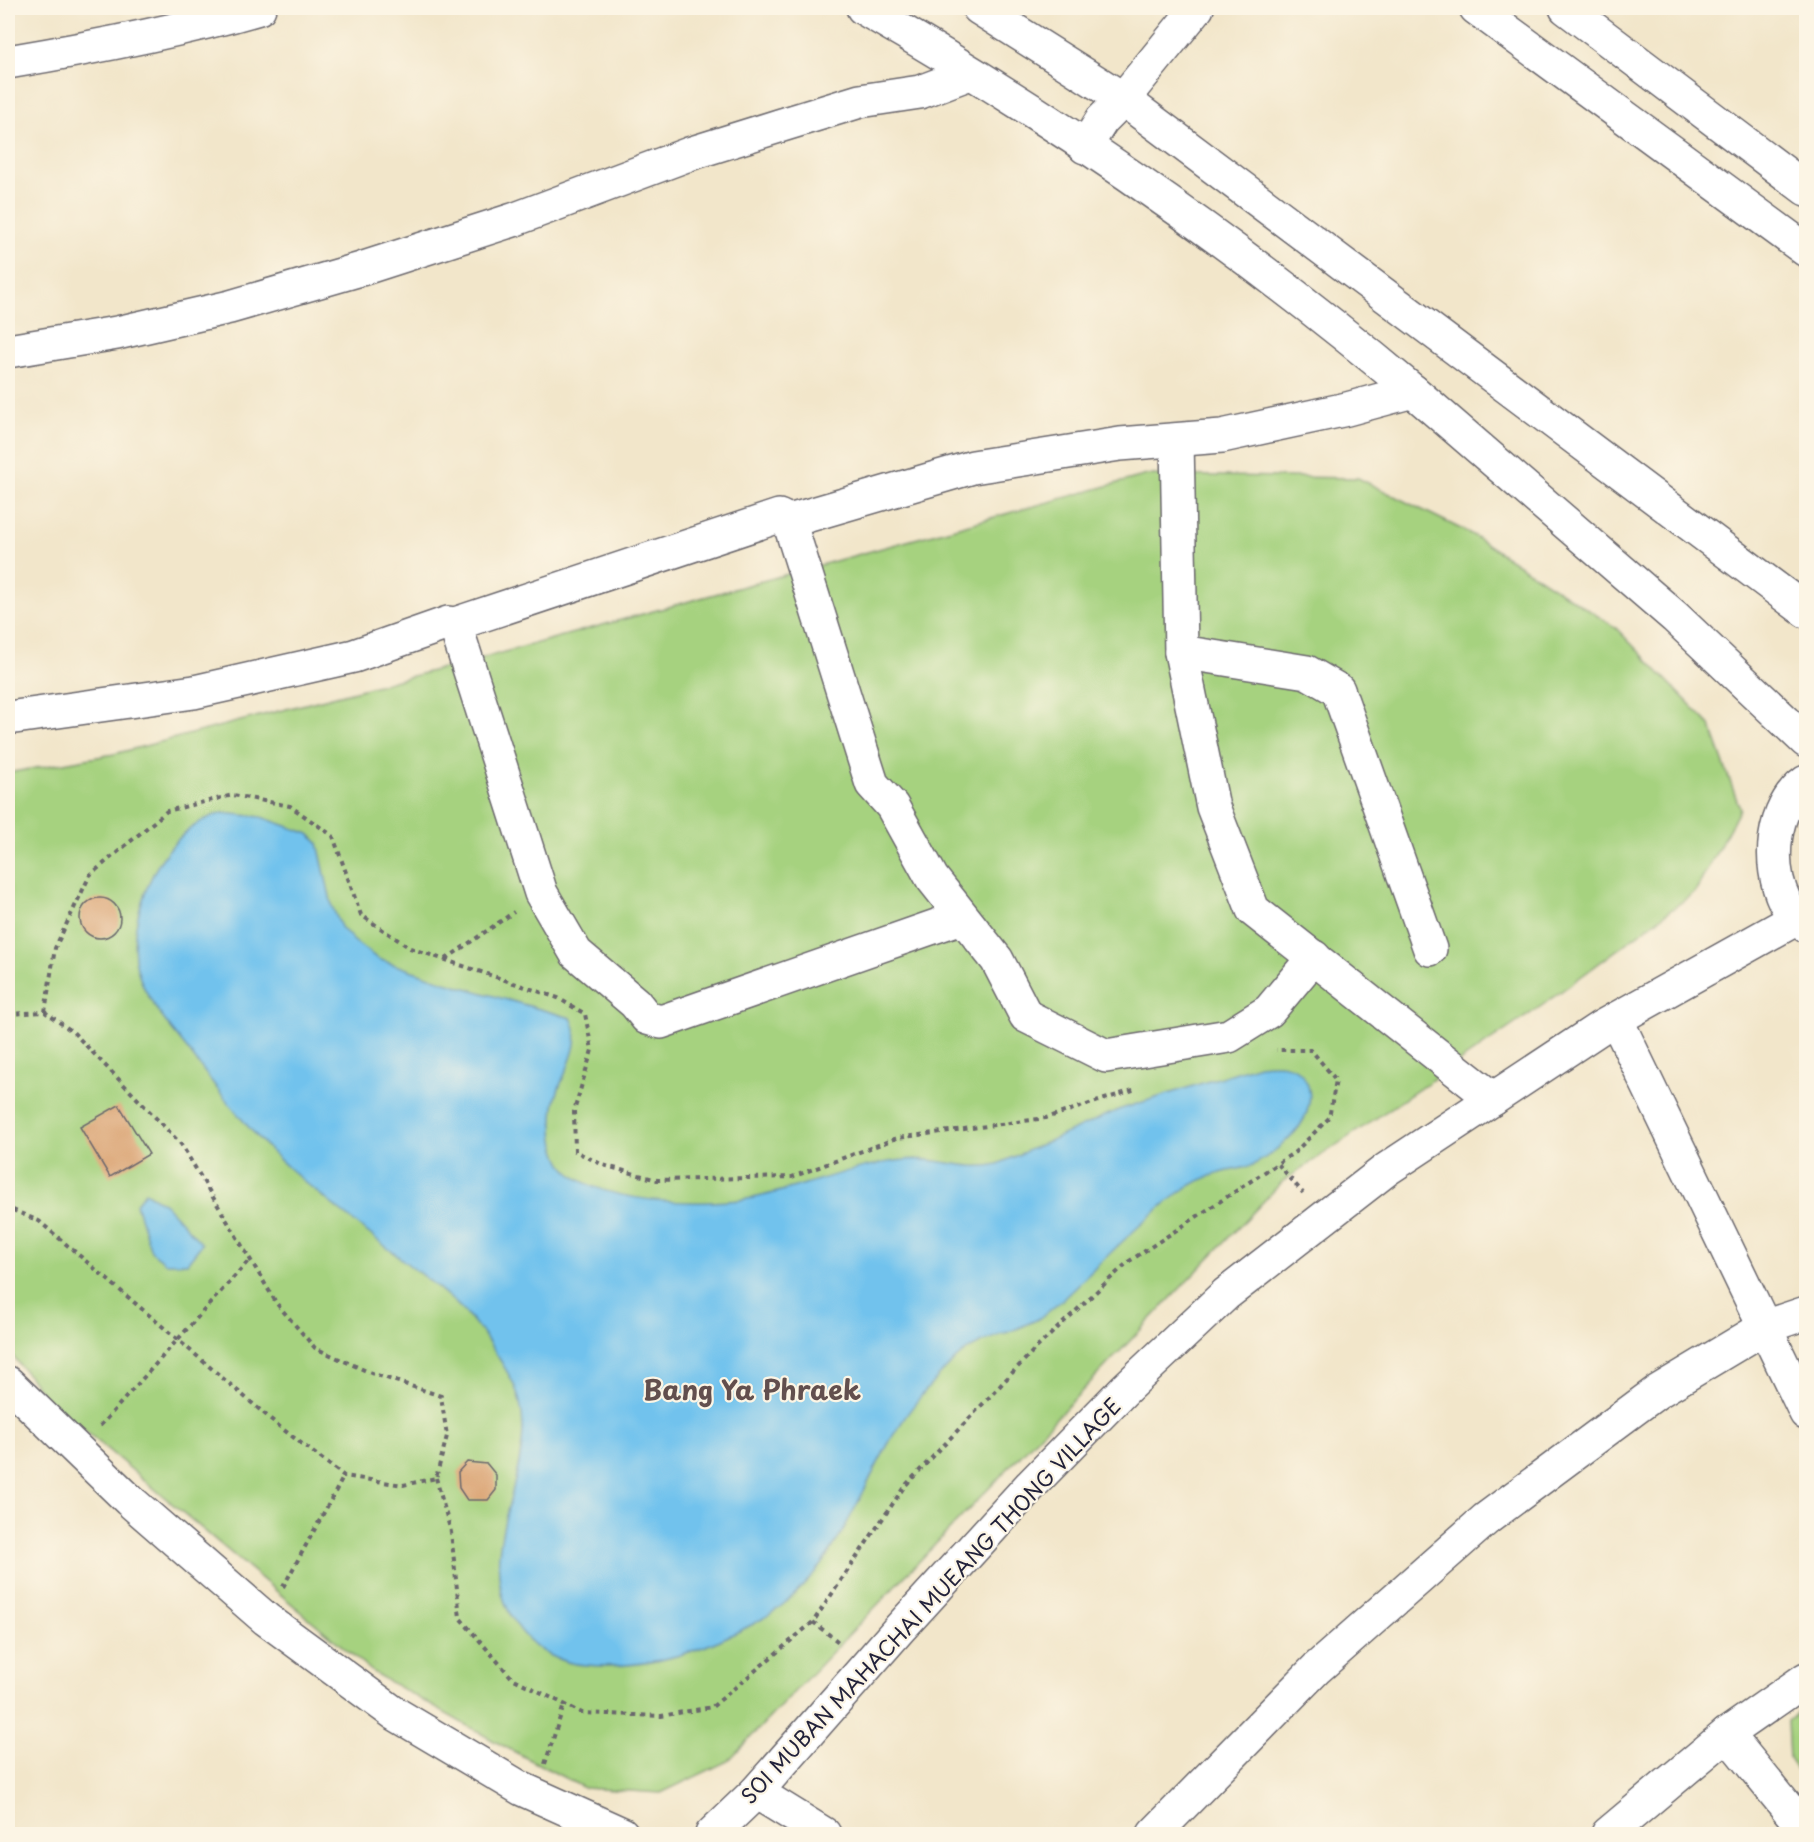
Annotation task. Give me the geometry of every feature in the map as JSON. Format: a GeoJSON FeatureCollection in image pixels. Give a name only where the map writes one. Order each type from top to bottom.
{"type":"FeatureCollection","features":[{"type":"Feature","properties":{"kind":"street"},"geometry":{"type":"LineString","coordinates":[[8,62],[69,52],[215,21],[259,8]]}},
{"type":"Feature","properties":{"kind":"street"},"geometry":{"type":"LineString","coordinates":[[863,8],[970,73],[1199,223],[1353,340],[1675,617],[1806,741]]}},
{"type":"Feature","properties":{"kind":"street"},"geometry":{"type":"LineString","coordinates":[[979,8],[1123,99],[1806,611]]}},
{"type":"Feature","properties":{"kind":"street"},"geometry":{"type":"LineString","coordinates":[[1085,147],[1102,120],[1123,99],[1197,8]]}},
{"type":"Feature","properties":{"kind":"street"},"geometry":{"type":"LineString","coordinates":[[1476,8],[1806,250]]}},
{"type":"Feature","properties":{"kind":"street"},"geometry":{"type":"LineString","coordinates":[[1566,8],[1806,189]]}},
{"type":"Feature","properties":{"kind":"street"},"geometry":{"type":"LineString","coordinates":[[8,351],[128,330],[230,307],[513,220],[689,154],[782,124],[860,101],[920,92],[970,73]]}},
{"type":"Feature","properties":{"kind":"street"},"geometry":{"type":"LineString","coordinates":[[8,718],[194,693],[354,656],[448,623],[455,624],[583,583],[779,516],[789,521],[973,467],[1119,444],[1222,436],[1294,422],[1413,391]]}},
{"type":"Feature","properties":{"kind":"street"},"geometry":{"type":"LineString","coordinates":[[1177,440],[1181,652],[1213,807],[1253,910],[1493,1099]]}},
{"type":"Feature","properties":{"kind":"street"},"geometry":{"type":"LineString","coordinates":[[789,521],[872,784],[892,806],[932,878],[997,960],[1026,1016],[1106,1056],[1229,1036],[1269,1011],[1314,957]]}},
{"type":"Feature","properties":{"kind":"street"},"geometry":{"type":"LineString","coordinates":[[455,624],[541,893],[576,953],[635,1003],[647,1018],[662,1022],[962,917]]}},
{"type":"Feature","properties":{"kind":"street"},"geometry":{"type":"LineString","coordinates":[[1181,652],[1307,672],[1338,690],[1430,949]]}},
{"type":"Feature","properties":{"kind":"street","name":"SOI MUBAN MAHACHAI MUEANG THONG VILLAGE"},"geometry":{"type":"LineString","coordinates":[[712,1834],[756,1792],[907,1620],[1031,1485],[1125,1389],[1226,1294],[1387,1169],[1616,1019],[1803,922],[1785,903],[1775,870],[1776,833],[1790,800],[1806,782]]}},
{"type":"Feature","properties":{"kind":"street"},"geometry":{"type":"LineString","coordinates":[[1616,1019],[1767,1326],[1806,1413]]}},
{"type":"Feature","properties":{"kind":"street"},"geometry":{"type":"LineString","coordinates":[[1154,1834],[1317,1668],[1486,1519],[1657,1392],[1767,1326],[1806,1313]]}},
{"type":"Feature","properties":{"kind":"street"},"geometry":{"type":"LineString","coordinates":[[8,1383],[77,1452],[154,1523],[266,1619],[394,1713],[535,1795],[622,1834]]}},
{"type":"Feature","properties":{"kind":"street"},"geometry":{"type":"LineString","coordinates":[[1608,1834],[1727,1734],[1806,1679]]}},
{"type":"Feature","properties":{"kind":"street"},"geometry":{"type":"LineString","coordinates":[[1727,1734],[1806,1831]]}},
{"type":"Feature","properties":{"kind":"street"},"geometry":{"type":"LineString","coordinates":[[756,1792],[824,1834]]}},
{"type":"Feature","properties":{"kind":"path"},"geometry":{"type":"LineString","coordinates":[[45,1012],[55,948],[90,875],[167,811],[232,795],[290,806],[333,836],[361,915],[410,948],[558,998],[585,1014],[592,1050],[574,1111],[575,1151],[603,1165],[657,1180],[792,1177],[897,1138],[1046,1118],[1140,1088]]}},
{"type":"Feature","properties":{"kind":"path"},"geometry":{"type":"LineString","coordinates":[[446,960],[541,893]]}},
{"type":"Feature","properties":{"kind":"path"},"geometry":{"type":"LineString","coordinates":[[8,1014],[45,1012],[73,1032],[181,1144],[277,1304],[315,1348],[371,1372],[441,1396],[447,1436],[436,1478],[451,1532],[460,1618],[512,1678],[582,1713],[662,1716],[712,1707],[813,1622],[904,1487],[1033,1351],[1128,1262],[1295,1152],[1329,1118],[1336,1080],[1311,1050],[1267,1050]]}},
{"type":"Feature","properties":{"kind":"path"},"geometry":{"type":"LineString","coordinates":[[8,1208],[39,1221],[280,1427],[345,1476],[403,1485],[436,1478]]}},
{"type":"Feature","properties":{"kind":"path"},"geometry":{"type":"LineString","coordinates":[[77,1452],[250,1259]]}},
{"type":"Feature","properties":{"kind":"path"},"geometry":{"type":"LineString","coordinates":[[266,1619],[345,1476]]}},
{"type":"Feature","properties":{"kind":"path"},"geometry":{"type":"LineString","coordinates":[[535,1795],[564,1705]]}},
{"type":"Feature","properties":{"kind":"green space"},"geometry":{"type":"Polygon","coordinates":[[[1147,475],[1358,478],[1471,534],[1615,627],[1710,725],[1740,809],[1695,892],[1540,1007],[1282,1182],[728,1761],[661,1793],[584,1788],[494,1741],[374,1673],[45,1397],[8,1350],[8,773],[114,754],[501,653],[1147,475]]]}},
{"type":"Feature","properties":{"kind":"green space"},"geometry":{"type":"Polygon","coordinates":[[[1806,1706],[1806,1784],[1789,1759],[1787,1721],[1806,1706]]]}},
{"type":"Feature","properties":{"kind":"water"},"geometry":{"type":"Polygon","coordinates":[[[222,813],[261,817],[309,834],[318,843],[332,906],[341,927],[354,941],[378,959],[445,982],[571,1018],[575,1027],[575,1046],[554,1107],[553,1133],[556,1150],[571,1174],[592,1186],[619,1195],[681,1202],[738,1200],[758,1197],[867,1166],[904,1160],[928,1160],[974,1166],[998,1164],[1118,1110],[1259,1065],[1280,1064],[1298,1070],[1309,1089],[1307,1112],[1294,1133],[1259,1162],[1205,1178],[1176,1195],[1142,1223],[1060,1302],[1041,1317],[986,1341],[956,1359],[930,1385],[900,1424],[847,1523],[820,1566],[804,1585],[778,1609],[754,1624],[720,1640],[671,1657],[637,1664],[602,1666],[566,1662],[534,1645],[521,1631],[504,1600],[499,1568],[502,1536],[522,1439],[521,1407],[509,1375],[495,1352],[473,1321],[456,1303],[277,1158],[224,1098],[166,1022],[141,980],[134,948],[136,926],[148,885],[160,862],[177,840],[198,824],[222,813]]]}},
{"type":"Feature","properties":{"kind":"water"},"geometry":{"type":"Polygon","coordinates":[[[145,1192],[165,1204],[202,1244],[187,1263],[166,1263],[151,1251],[136,1204],[145,1192]]]}},
{"type":"Feature","properties":{"kind":"building"},"geometry":{"type":"Polygon","coordinates":[[[100,898],[114,904],[120,918],[114,932],[100,938],[86,932],[80,918],[86,904],[100,898]]]}},
{"type":"Feature","properties":{"kind":"building"},"geometry":{"type":"Polygon","coordinates":[[[119,1105],[149,1154],[110,1177],[80,1127],[119,1105]]]}},
{"type":"Feature","properties":{"kind":"building"},"geometry":{"type":"Polygon","coordinates":[[[467,1462],[487,1464],[496,1475],[496,1490],[488,1500],[467,1500],[459,1488],[458,1472],[467,1462]]]}},
{"type":"Feature","properties":{"kind":"district","name":"Bang Ya Phraek"},"geometry":{"type":"Point","coordinates":[752,1388]}}]}
